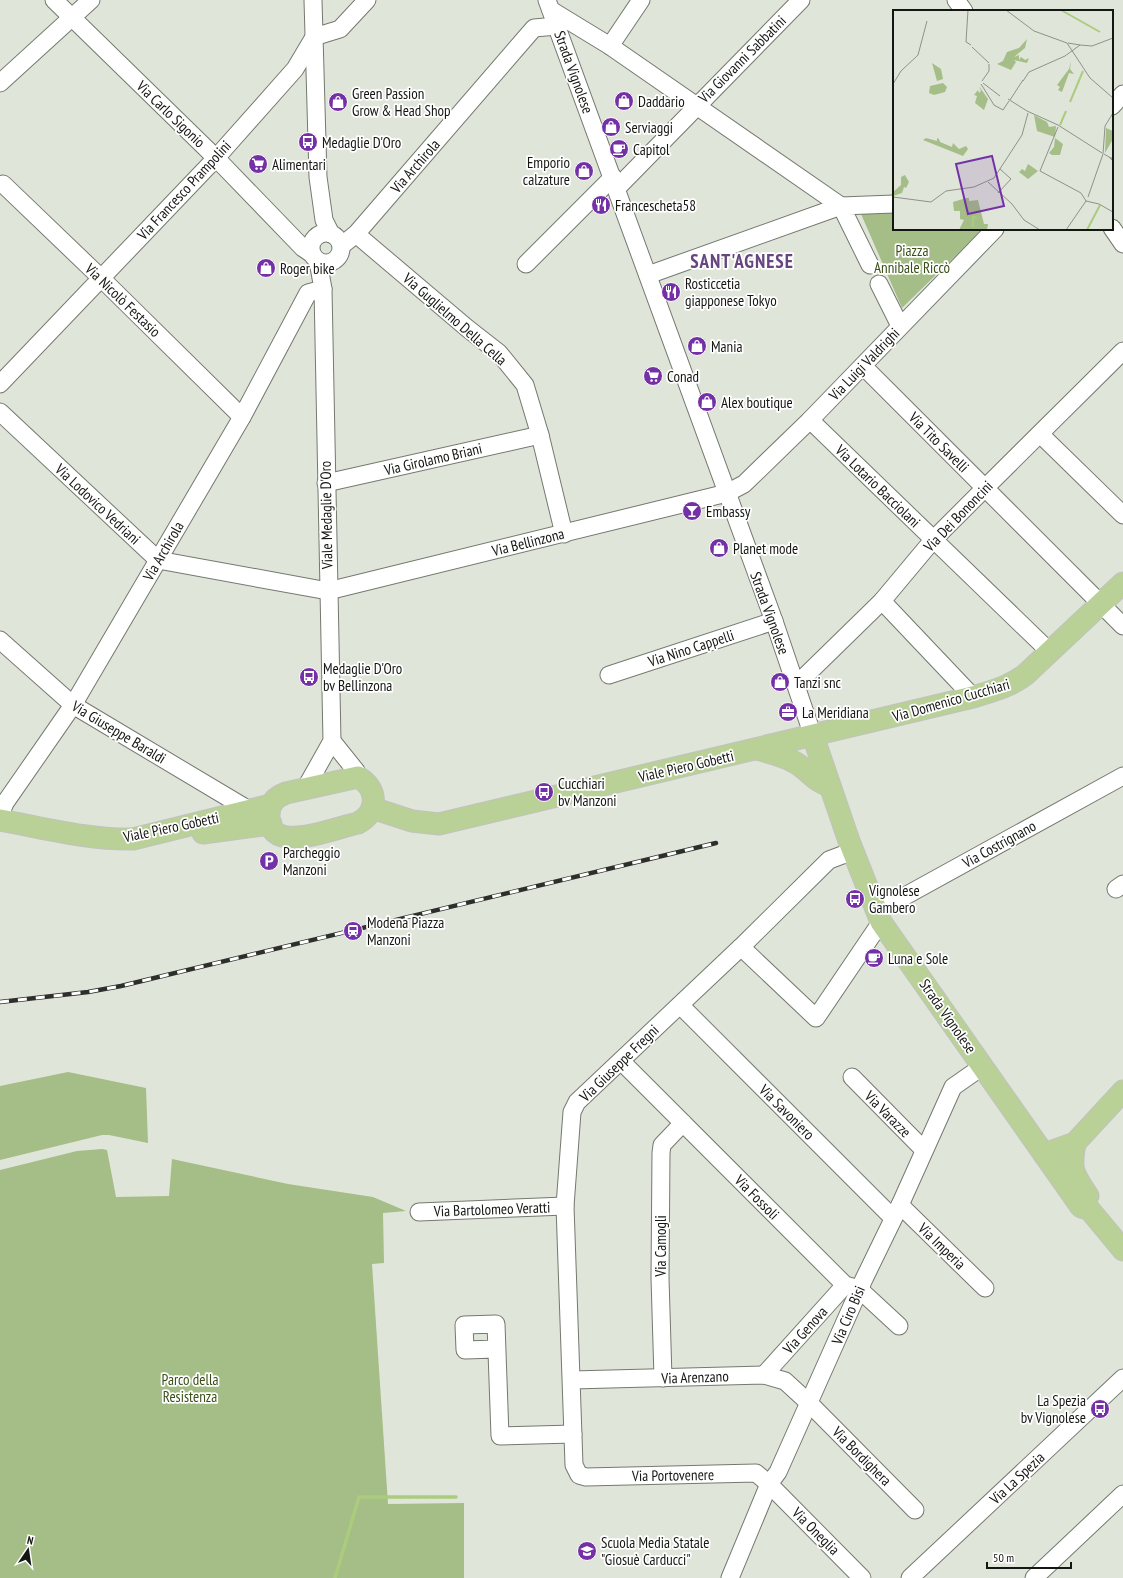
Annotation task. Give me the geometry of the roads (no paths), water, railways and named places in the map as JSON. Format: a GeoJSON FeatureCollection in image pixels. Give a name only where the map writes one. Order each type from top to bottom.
{"type":"FeatureCollection","features":[{"type":"Feature","properties":{"kind":"main road","name":"Via Domenico Cucchiari"},"geometry":{"type":"LineString","coordinates":[[813,736],[973,697],[1015,683],[1123,583]]}},
{"type":"Feature","properties":{"kind":"main road","name":"Viale Piero Gobetti"},"geometry":{"type":"LineString","coordinates":[[372,808],[412,820],[438,824],[813,736]]}},
{"type":"Feature","properties":{"kind":"main road","name":"Strada Vignolese"},"geometry":{"type":"LineString","coordinates":[[813,736],[853,851],[878,917],[1081,1207],[1089,1209],[1123,1250]]}},
{"type":"Feature","properties":{"kind":"main road"},"geometry":{"type":"LineString","coordinates":[[756,749],[777,755],[795,763],[820,783],[830,786]]}},
{"type":"Feature","properties":{"kind":"main road"},"geometry":{"type":"LineString","coordinates":[[358,777],[368,784],[372,790],[374,801],[369,815],[358,823],[299,837],[287,838],[278,834],[271,814],[276,797],[358,777]]}},
{"type":"Feature","properties":{"kind":"main road","name":"Viale Piero Gobetti"},"geometry":{"type":"LineString","coordinates":[[0,820],[114,840],[133,839],[249,810],[271,814]]}},
{"type":"Feature","properties":{"kind":"main road","name":"Viale Piero Gobetti"},"geometry":{"type":"LineString","coordinates":[[0,832],[115,849],[140,848],[215,830],[271,814]]}},
{"type":"Feature","properties":{"kind":"main road"},"geometry":{"type":"LineString","coordinates":[[1044,1154],[1075,1143],[1123,1090]]}},
{"type":"Feature","properties":{"kind":"main road"},"geometry":{"type":"LineString","coordinates":[[1075,1143],[1072,1163],[1075,1175],[1092,1200],[1089,1209]]}},
{"type":"Feature","properties":{"kind":"street","name":"Via Carlo Sigonio"},"geometry":{"type":"LineString","coordinates":[[54,0],[216,158],[303,248],[324,244]]}},
{"type":"Feature","properties":{"kind":"street"},"geometry":{"type":"LineString","coordinates":[[0,83],[91,0]]}},
{"type":"Feature","properties":{"kind":"street","name":"Viale Medaglie D'Oro"},"geometry":{"type":"LineString","coordinates":[[313,0],[318,177],[324,244],[323,289],[326,483],[332,741]]}},
{"type":"Feature","properties":{"kind":"street"},"geometry":{"type":"LineString","coordinates":[[314,37],[340,29],[367,0]]}},
{"type":"Feature","properties":{"kind":"street"},"geometry":{"type":"LineString","coordinates":[[610,46],[641,0]]}},
{"type":"Feature","properties":{"kind":"street","name":"Via Giovanni Sabbatini"},"geometry":{"type":"LineString","coordinates":[[526,264],[696,106],[801,0]]}},
{"type":"Feature","properties":{"kind":"street"},"geometry":{"type":"LineString","coordinates":[[956,0],[963,10]]}},
{"type":"Feature","properties":{"kind":"street"},"geometry":{"type":"LineString","coordinates":[[549,5],[841,206],[870,265]]}},
{"type":"Feature","properties":{"kind":"street","name":"Strada Vignolese"},"geometry":{"type":"LineString","coordinates":[[549,5],[615,182],[774,621],[813,736]]}},
{"type":"Feature","properties":{"kind":"street","name":"Via Archirola"},"geometry":{"type":"LineString","coordinates":[[324,244],[356,234],[534,28],[557,26]]}},
{"type":"Feature","properties":{"kind":"street","name":"Via Francesco Prampolini"},"geometry":{"type":"LineString","coordinates":[[0,384],[216,158],[295,69],[314,37]]}},
{"type":"Feature","properties":{"kind":"street"},"geometry":{"type":"LineString","coordinates":[[1113,105],[1123,94]]}},
{"type":"Feature","properties":{"kind":"street","name":"Via Nicolò Festasio"},"geometry":{"type":"LineString","coordinates":[[3,184],[242,417]]}},
{"type":"Feature","properties":{"kind":"street"},"geometry":{"type":"LineString","coordinates":[[648,275],[841,206],[893,204]]}},
{"type":"Feature","properties":{"kind":"street"},"geometry":{"type":"LineString","coordinates":[[1113,229],[1123,244]]}},
{"type":"Feature","properties":{"kind":"street","name":"Via Luigi Valdrighi"},"geometry":{"type":"LineString","coordinates":[[727,493],[744,484],[810,420],[994,230]]}},
{"type":"Feature","properties":{"kind":"street","name":"Via Guglielmo Della Cella"},"geometry":{"type":"LineString","coordinates":[[356,234],[467,328],[499,353],[525,385],[540,435],[564,534]]}},
{"type":"Feature","properties":{"kind":"street"},"geometry":{"type":"LineString","coordinates":[[879,284],[900,326]]}},
{"type":"Feature","properties":{"kind":"street","name":"Via Archirola"},"geometry":{"type":"LineString","coordinates":[[0,815],[5,803],[73,705],[242,417],[308,293],[323,289]]}},
{"type":"Feature","properties":{"kind":"street","name":"Via Dei Bononcini"},"geometry":{"type":"LineString","coordinates":[[796,685],[882,601],[933,540],[1123,351]]}},
{"type":"Feature","properties":{"kind":"street","name":"Via Tito Savelli"},"geometry":{"type":"LineString","coordinates":[[862,366],[1123,626]]}},
{"type":"Feature","properties":{"kind":"street","name":"Via Lodovico Vedriani"},"geometry":{"type":"LineString","coordinates":[[0,412],[158,560]]}},
{"type":"Feature","properties":{"kind":"street","name":"Via Lotario Bacciolani"},"geometry":{"type":"LineString","coordinates":[[810,420],[1050,652]]}},
{"type":"Feature","properties":{"kind":"street"},"geometry":{"type":"LineString","coordinates":[[1040,434],[1123,515]]}},
{"type":"Feature","properties":{"kind":"street","name":"Via Girolamo Briani"},"geometry":{"type":"LineString","coordinates":[[326,483],[540,435]]}},
{"type":"Feature","properties":{"kind":"street","name":"Via Bellinzona"},"geometry":{"type":"LineString","coordinates":[[328,591],[727,493]]}},
{"type":"Feature","properties":{"kind":"street"},"geometry":{"type":"LineString","coordinates":[[158,560],[328,591]]}},
{"type":"Feature","properties":{"kind":"street"},"geometry":{"type":"LineString","coordinates":[[882,601],[973,697]]}},
{"type":"Feature","properties":{"kind":"street","name":"Via Nino Cappelli"},"geometry":{"type":"LineString","coordinates":[[609,675],[774,621]]}},
{"type":"Feature","properties":{"kind":"street","name":"Via Giuseppe Baraldi"},"geometry":{"type":"LineString","coordinates":[[0,640],[73,705],[249,810]]}},
{"type":"Feature","properties":{"kind":"street"},"geometry":{"type":"LineString","coordinates":[[305,789],[332,741],[356,771],[358,777]]}},
{"type":"Feature","properties":{"kind":"street","name":"Via Costrignano"},"geometry":{"type":"LineString","coordinates":[[878,917],[1123,776]]}},
{"type":"Feature","properties":{"kind":"street","name":"Via Giuseppe Fregni"},"geometry":{"type":"LineString","coordinates":[[576,1470],[574,1465],[566,1206],[572,1112],[577,1102],[742,947],[829,860],[853,851]]}},
{"type":"Feature","properties":{"kind":"street"},"geometry":{"type":"LineString","coordinates":[[742,947],[816,1018],[878,917]]}},
{"type":"Feature","properties":{"kind":"street","name":"Via Savoniero"},"geometry":{"type":"LineString","coordinates":[[680,1005],[897,1212]]}},
{"type":"Feature","properties":{"kind":"street","name":"Via Fossoli"},"geometry":{"type":"LineString","coordinates":[[621,1061],[683,1124],[852,1287],[899,1326]]}},
{"type":"Feature","properties":{"kind":"street","name":"Via Ciro Bisi"},"geometry":{"type":"LineString","coordinates":[[730,1578],[769,1484],[778,1472],[810,1403],[852,1287],[897,1212],[953,1087],[983,1066]]}},
{"type":"Feature","properties":{"kind":"street","name":"Via Varazze"},"geometry":{"type":"LineString","coordinates":[[852,1077],[924,1150]]}},
{"type":"Feature","properties":{"kind":"street","name":"Via Camogli"},"geometry":{"type":"LineString","coordinates":[[663,1378],[660,1278],[661,1153],[662,1144],[683,1124]]}},
{"type":"Feature","properties":{"kind":"street","name":"Via Bartolomeo Veratti"},"geometry":{"type":"LineString","coordinates":[[419,1212],[566,1206]]}},
{"type":"Feature","properties":{"kind":"street","name":"Via Imperia"},"geometry":{"type":"LineString","coordinates":[[897,1212],[985,1288]]}},
{"type":"Feature","properties":{"kind":"street","name":"Via Genova"},"geometry":{"type":"LineString","coordinates":[[764,1375],[852,1287]]}},
{"type":"Feature","properties":{"kind":"street"},"geometry":{"type":"LineString","coordinates":[[496,1349],[500,1436],[573,1434]]}},
{"type":"Feature","properties":{"kind":"street","name":"Via Arenzano"},"geometry":{"type":"LineString","coordinates":[[572,1380],[764,1375],[785,1380],[810,1403]]}},
{"type":"Feature","properties":{"kind":"street","name":"Via La Spezia"},"geometry":{"type":"LineString","coordinates":[[910,1578],[1120,1386]]}},
{"type":"Feature","properties":{"kind":"street","name":"Via Bordighera"},"geometry":{"type":"LineString","coordinates":[[810,1403],[915,1510]]}},
{"type":"Feature","properties":{"kind":"street","name":"Via Portovenere"},"geometry":{"type":"LineString","coordinates":[[576,1470],[579,1475],[586,1478],[756,1474],[769,1484]]}},
{"type":"Feature","properties":{"kind":"street","name":"Via Oneglia"},"geometry":{"type":"LineString","coordinates":[[769,1484],[862,1578]]}},
{"type":"Feature","properties":{"kind":"street"},"geometry":{"type":"LineString","coordinates":[[1034,1578],[1123,1494]]}},
{"type":"Feature","properties":{"kind":"waterway"},"geometry":{"type":"LineString","coordinates":[[335,1578],[359,1497],[456,1497]]}},
{"type":"Feature","properties":{"kind":"railway"},"geometry":{"type":"LineString","coordinates":[[0,1002],[88,992],[121,986],[716,843]]}},
{"type":"Feature","properties":{"kind":"place","name":"Daddario"},"geometry":{"type":"Point","coordinates":[624,101]}},
{"type":"Feature","properties":{"kind":"place","name":"Green Passion Grow & Head Shop"},"geometry":{"type":"Point","coordinates":[338,102]}},
{"type":"Feature","properties":{"kind":"place","name":"Serviaggi"},"geometry":{"type":"Point","coordinates":[611,127]}},
{"type":"Feature","properties":{"kind":"place","name":"Medaglie D'Oro"},"geometry":{"type":"Point","coordinates":[308,142]}},
{"type":"Feature","properties":{"kind":"place","name":"Capitol"},"geometry":{"type":"Point","coordinates":[619,149]}},
{"type":"Feature","properties":{"kind":"place","name":"Alimentari"},"geometry":{"type":"Point","coordinates":[258,164]}},
{"type":"Feature","properties":{"kind":"place","name":"Emporio calzature"},"geometry":{"type":"Point","coordinates":[584,171]}},
{"type":"Feature","properties":{"kind":"place","name":"Francescheta58"},"geometry":{"type":"Point","coordinates":[601,205]}},
{"type":"Feature","properties":{"kind":"place","name":"Roger bike"},"geometry":{"type":"Point","coordinates":[266,268]}},
{"type":"Feature","properties":{"kind":"place","name":"Rosticcetia giapponese Tokyo"},"geometry":{"type":"Point","coordinates":[671,292]}},
{"type":"Feature","properties":{"kind":"place","name":"Mania"},"geometry":{"type":"Point","coordinates":[697,346]}},
{"type":"Feature","properties":{"kind":"place","name":"Conad"},"geometry":{"type":"Point","coordinates":[653,376]}},
{"type":"Feature","properties":{"kind":"place","name":"Alex boutique"},"geometry":{"type":"Point","coordinates":[707,402]}},
{"type":"Feature","properties":{"kind":"place","name":"Embassy"},"geometry":{"type":"Point","coordinates":[692,511]}},
{"type":"Feature","properties":{"kind":"place","name":"Planet mode"},"geometry":{"type":"Point","coordinates":[719,548]}},
{"type":"Feature","properties":{"kind":"place","name":"Medaglie D'Oro bv Bellinzona"},"geometry":{"type":"Point","coordinates":[309,677]}},
{"type":"Feature","properties":{"kind":"place","name":"Tanzi snc"},"geometry":{"type":"Point","coordinates":[780,682]}},
{"type":"Feature","properties":{"kind":"place","name":"La Meridiana"},"geometry":{"type":"Point","coordinates":[788,712]}},
{"type":"Feature","properties":{"kind":"place","name":"Cucchiari bv Manzoni"},"geometry":{"type":"Point","coordinates":[544,792]}},
{"type":"Feature","properties":{"kind":"place","name":"Parcheggio Manzoni"},"geometry":{"type":"Point","coordinates":[269,861]}},
{"type":"Feature","properties":{"kind":"place","name":"Vignolese Gambero"},"geometry":{"type":"Point","coordinates":[855,899]}},
{"type":"Feature","properties":{"kind":"place","name":"Modena Piazza Manzoni"},"geometry":{"type":"Point","coordinates":[353,931]}},
{"type":"Feature","properties":{"kind":"place","name":"Luna e Sole"},"geometry":{"type":"Point","coordinates":[874,958]}},
{"type":"Feature","properties":{"kind":"place","name":"La Spezia bv Vignolese"},"geometry":{"type":"Point","coordinates":[1100,1409]}},
{"type":"Feature","properties":{"kind":"place","name":"Scuola Media Statale \"Giosuè Carducci\""},"geometry":{"type":"Point","coordinates":[587,1551]}},
{"type":"Feature","properties":{"kind":"district","name":"SANT'AGNESE"},"geometry":{"type":"Point","coordinates":[742,261]}},
{"type":"Feature","properties":{"kind":"park label","name":"Piazza Annibale Riccò"},"geometry":{"type":"Point","coordinates":[912,258]}},
{"type":"Feature","properties":{"kind":"park label","name":"Parco della Resistenza"},"geometry":{"type":"Point","coordinates":[190,1388]}}]}
